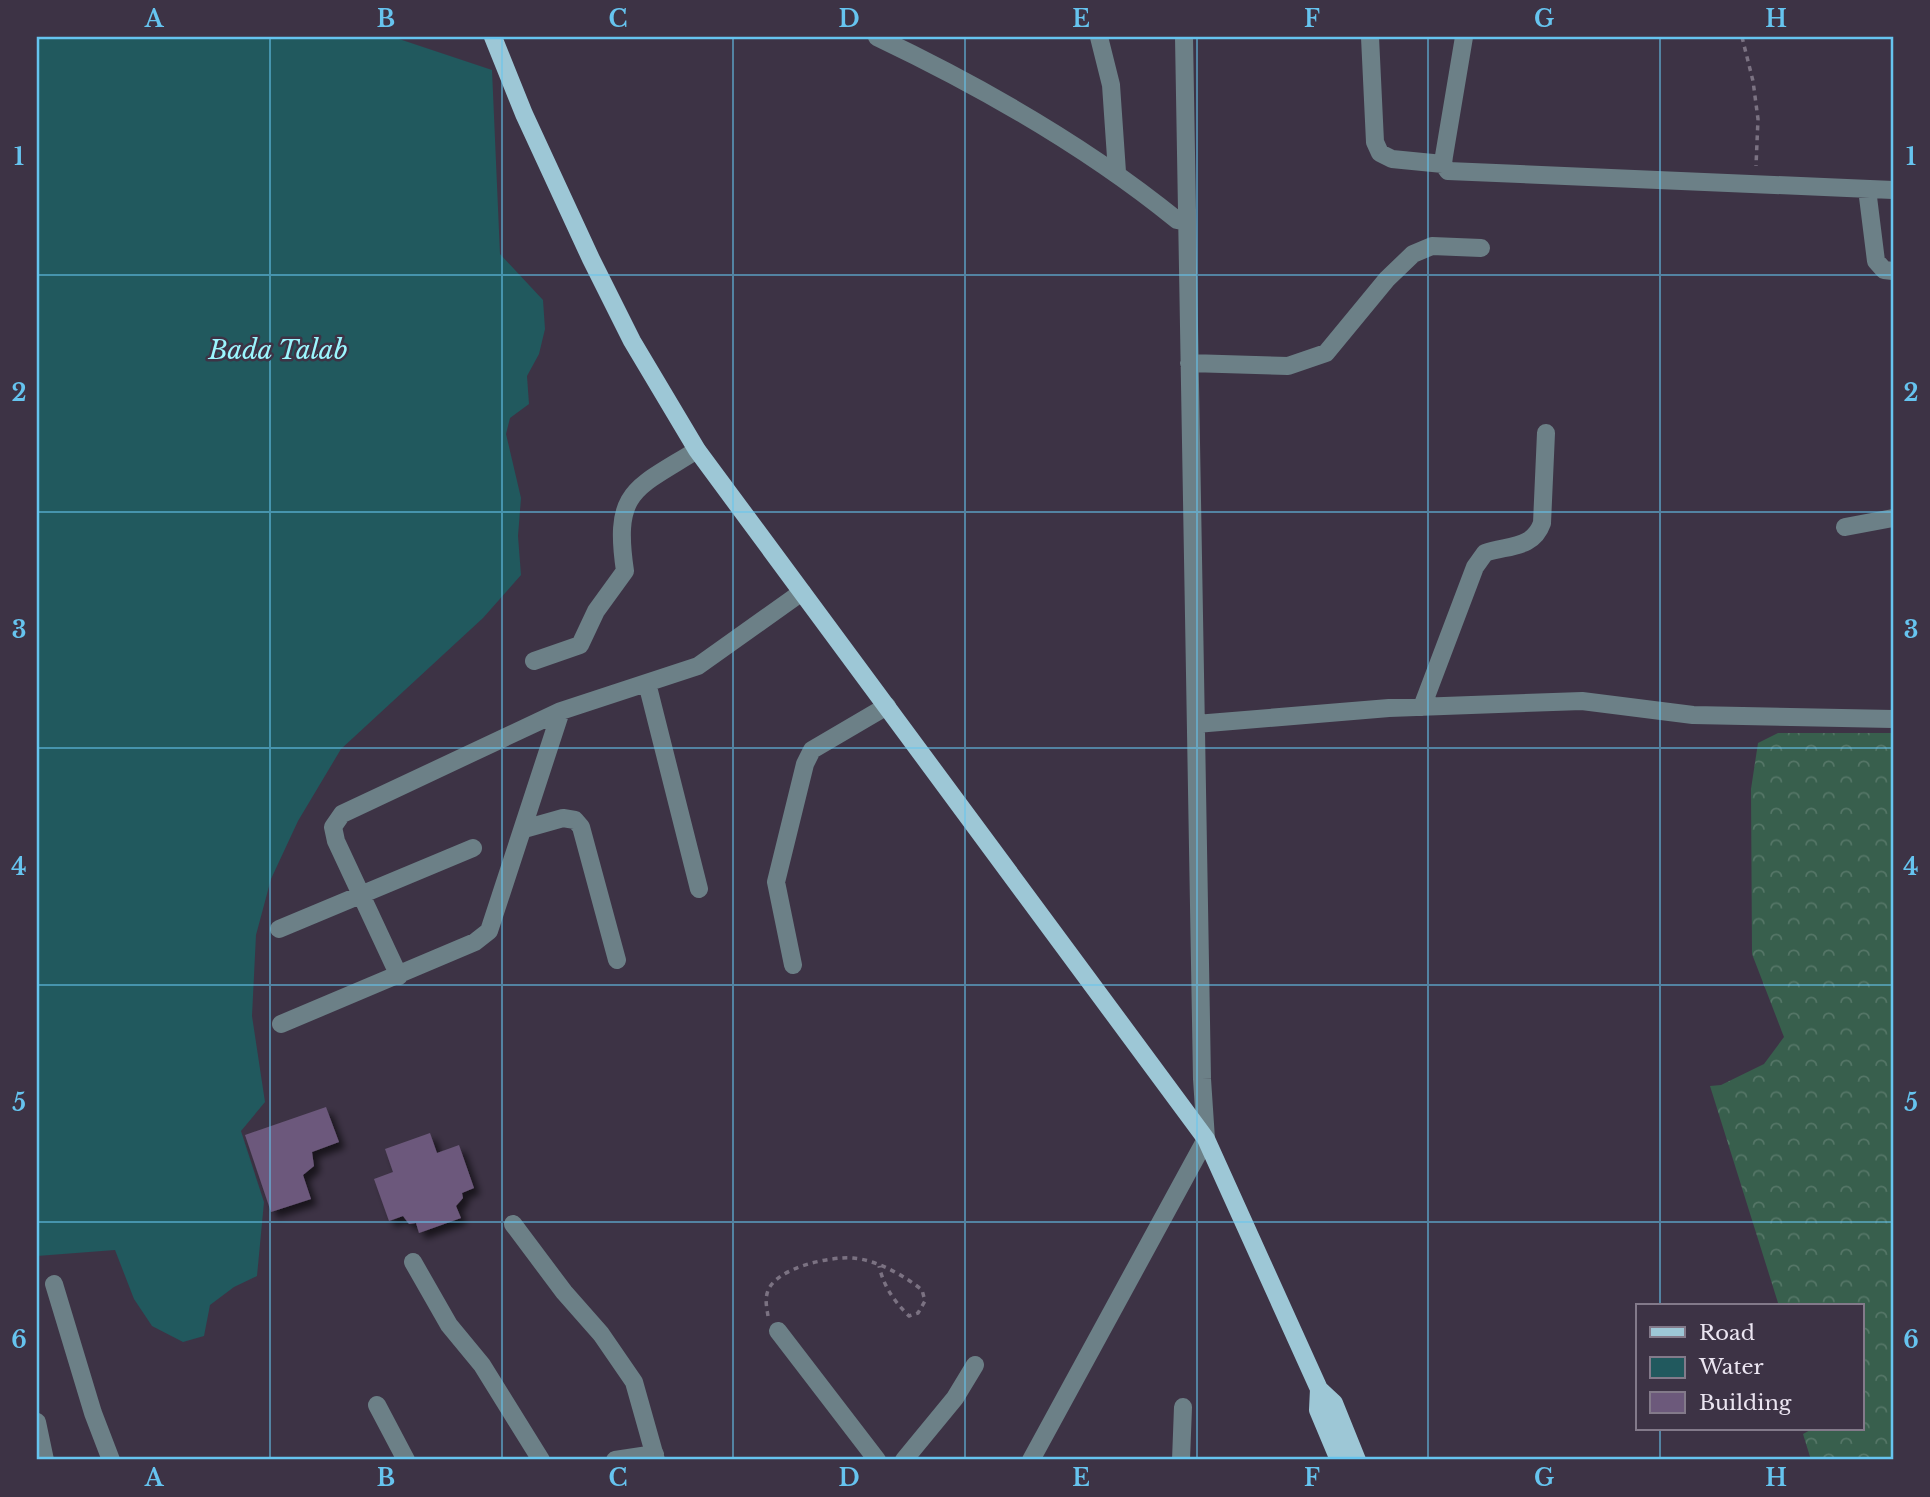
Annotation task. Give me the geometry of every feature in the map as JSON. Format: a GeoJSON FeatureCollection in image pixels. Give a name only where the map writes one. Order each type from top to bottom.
{"type":"FeatureCollection","features":[{"type":"Feature","properties":{"kind":"main road"},"geometry":{"type":"LineString","coordinates":[[493,37],[524,114],[591,259],[632,341],[697,450],[1206,1139],[1319,1389],[1334,1403],[1357,1460]]}},
{"type":"Feature","properties":{"kind":"main road"},"geometry":{"type":"LineString","coordinates":[[1319,1389],[1318,1410],[1339,1460]]}},
{"type":"Feature","properties":{"kind":"street"},"geometry":{"type":"LineString","coordinates":[[877,37],[933,64],[1116,172],[1177,220],[1187,222]]}},
{"type":"Feature","properties":{"kind":"street"},"geometry":{"type":"LineString","coordinates":[[1099,37],[1111,85],[1116,172]]}},
{"type":"Feature","properties":{"kind":"street"},"geometry":{"type":"LineString","coordinates":[[1031,1460],[1206,1139],[1202,1079],[1184,37]]}},
{"type":"Feature","properties":{"kind":"street"},"geometry":{"type":"LineString","coordinates":[[1370,37],[1375,142],[1380,153],[1392,159],[1443,163]]}},
{"type":"Feature","properties":{"kind":"street"},"geometry":{"type":"LineString","coordinates":[[1464,37],[1443,163],[1448,171],[1893,190]]}},
{"type":"Feature","properties":{"kind":"street"},"geometry":{"type":"LineString","coordinates":[[1867,189],[1876,261],[1884,270],[1893,271]]}},
{"type":"Feature","properties":{"kind":"street"},"geometry":{"type":"LineString","coordinates":[[1189,363],[1288,366],[1318,357],[1326,353],[1387,279],[1413,254],[1432,246],[1481,248]]}},
{"type":"Feature","properties":{"kind":"street"},"geometry":{"type":"LineString","coordinates":[[1422,707],[1475,567],[1485,553],[1526,544],[1538,535],[1542,523],[1546,433]]}},
{"type":"Feature","properties":{"kind":"street"},"geometry":{"type":"LineString","coordinates":[[534,661],[580,645],[596,611],[625,571],[621,516],[630,496],[697,450]]}},
{"type":"Feature","properties":{"kind":"street"},"geometry":{"type":"LineString","coordinates":[[1845,527],[1893,517]]}},
{"type":"Feature","properties":{"kind":"street"},"geometry":{"type":"LineString","coordinates":[[399,976],[336,841],[334,827],[342,814],[561,711],[698,666],[802,592]]}},
{"type":"Feature","properties":{"kind":"street"},"geometry":{"type":"LineString","coordinates":[[647,683],[699,889]]}},
{"type":"Feature","properties":{"kind":"street"},"geometry":{"type":"LineString","coordinates":[[1196,724],[1422,707],[1582,701],[1693,715],[1893,719]]}},
{"type":"Feature","properties":{"kind":"street"},"geometry":{"type":"LineString","coordinates":[[793,965],[776,883],[805,764],[812,750],[887,706]]}},
{"type":"Feature","properties":{"kind":"street"},"geometry":{"type":"LineString","coordinates":[[281,1024],[399,976],[475,942],[489,931],[561,711]]}},
{"type":"Feature","properties":{"kind":"street"},"geometry":{"type":"LineString","coordinates":[[524,829],[563,818],[575,820],[581,827],[617,960]]}},
{"type":"Feature","properties":{"kind":"street"},"geometry":{"type":"LineString","coordinates":[[279,929],[472,848]]}},
{"type":"Feature","properties":{"kind":"street"},"geometry":{"type":"LineString","coordinates":[[513,1224],[564,1292],[601,1334],[634,1382],[656,1457],[615,1460]]}},
{"type":"Feature","properties":{"kind":"street"},"geometry":{"type":"LineString","coordinates":[[413,1262],[449,1325],[482,1365],[541,1460]]}},
{"type":"Feature","properties":{"kind":"street"},"geometry":{"type":"LineString","coordinates":[[54,1284],[93,1413],[111,1460]]}},
{"type":"Feature","properties":{"kind":"street"},"geometry":{"type":"LineString","coordinates":[[778,1331],[877,1460]]}},
{"type":"Feature","properties":{"kind":"street"},"geometry":{"type":"LineString","coordinates":[[904,1460],[955,1398],[975,1365]]}},
{"type":"Feature","properties":{"kind":"street"},"geometry":{"type":"LineString","coordinates":[[377,1405],[406,1460]]}},
{"type":"Feature","properties":{"kind":"street"},"geometry":{"type":"LineString","coordinates":[[1181,1460],[1182,1407]]}},
{"type":"Feature","properties":{"kind":"street"},"geometry":{"type":"LineString","coordinates":[[37,1422],[44,1460]]}},
{"type":"Feature","properties":{"kind":"path"},"geometry":{"type":"LineString","coordinates":[[1742,37],[1753,81],[1758,119],[1758,186]]}},
{"type":"Feature","properties":{"kind":"path"},"geometry":{"type":"LineString","coordinates":[[778,1331],[768,1318],[766,1294],[775,1280],[786,1272],[821,1262],[853,1258],[879,1266],[894,1271],[922,1290],[925,1301],[918,1313],[909,1316],[887,1292],[879,1266]]}},
{"type":"Feature","properties":{"kind":"green space"},"geometry":{"type":"Polygon","coordinates":[[[1778,733],[1893,733],[1893,1460],[1811,1460],[1803,1434],[1810,1430],[1864,1430],[1864,1304],[1778,1304],[1710,1086],[1721,1085],[1764,1064],[1784,1037],[1752,954],[1751,789],[1758,743],[1778,733]]]}},
{"type":"Feature","properties":{"kind":"water","name":"Bada Talab"},"geometry":{"type":"Polygon","coordinates":[[[37,37],[393,37],[492,70],[500,254],[543,300],[545,329],[539,354],[527,376],[529,404],[510,418],[506,434],[521,498],[518,536],[521,575],[483,618],[341,749],[298,821],[271,879],[256,935],[252,1016],[265,1102],[241,1131],[264,1202],[257,1276],[234,1287],[210,1305],[204,1336],[183,1342],[152,1326],[134,1299],[115,1250],[37,1256],[37,37]]]}},
{"type":"Feature","properties":{"kind":"building"},"geometry":{"type":"Polygon","coordinates":[[[326,1107],[339,1142],[312,1152],[314,1166],[303,1175],[311,1199],[271,1212],[245,1135],[326,1107]]]}},
{"type":"Feature","properties":{"kind":"building"},"geometry":{"type":"Polygon","coordinates":[[[430,1133],[437,1153],[459,1145],[474,1188],[462,1193],[463,1198],[456,1206],[461,1218],[419,1233],[416,1223],[409,1224],[403,1216],[389,1221],[374,1179],[393,1172],[385,1149],[430,1133]]]}}]}
